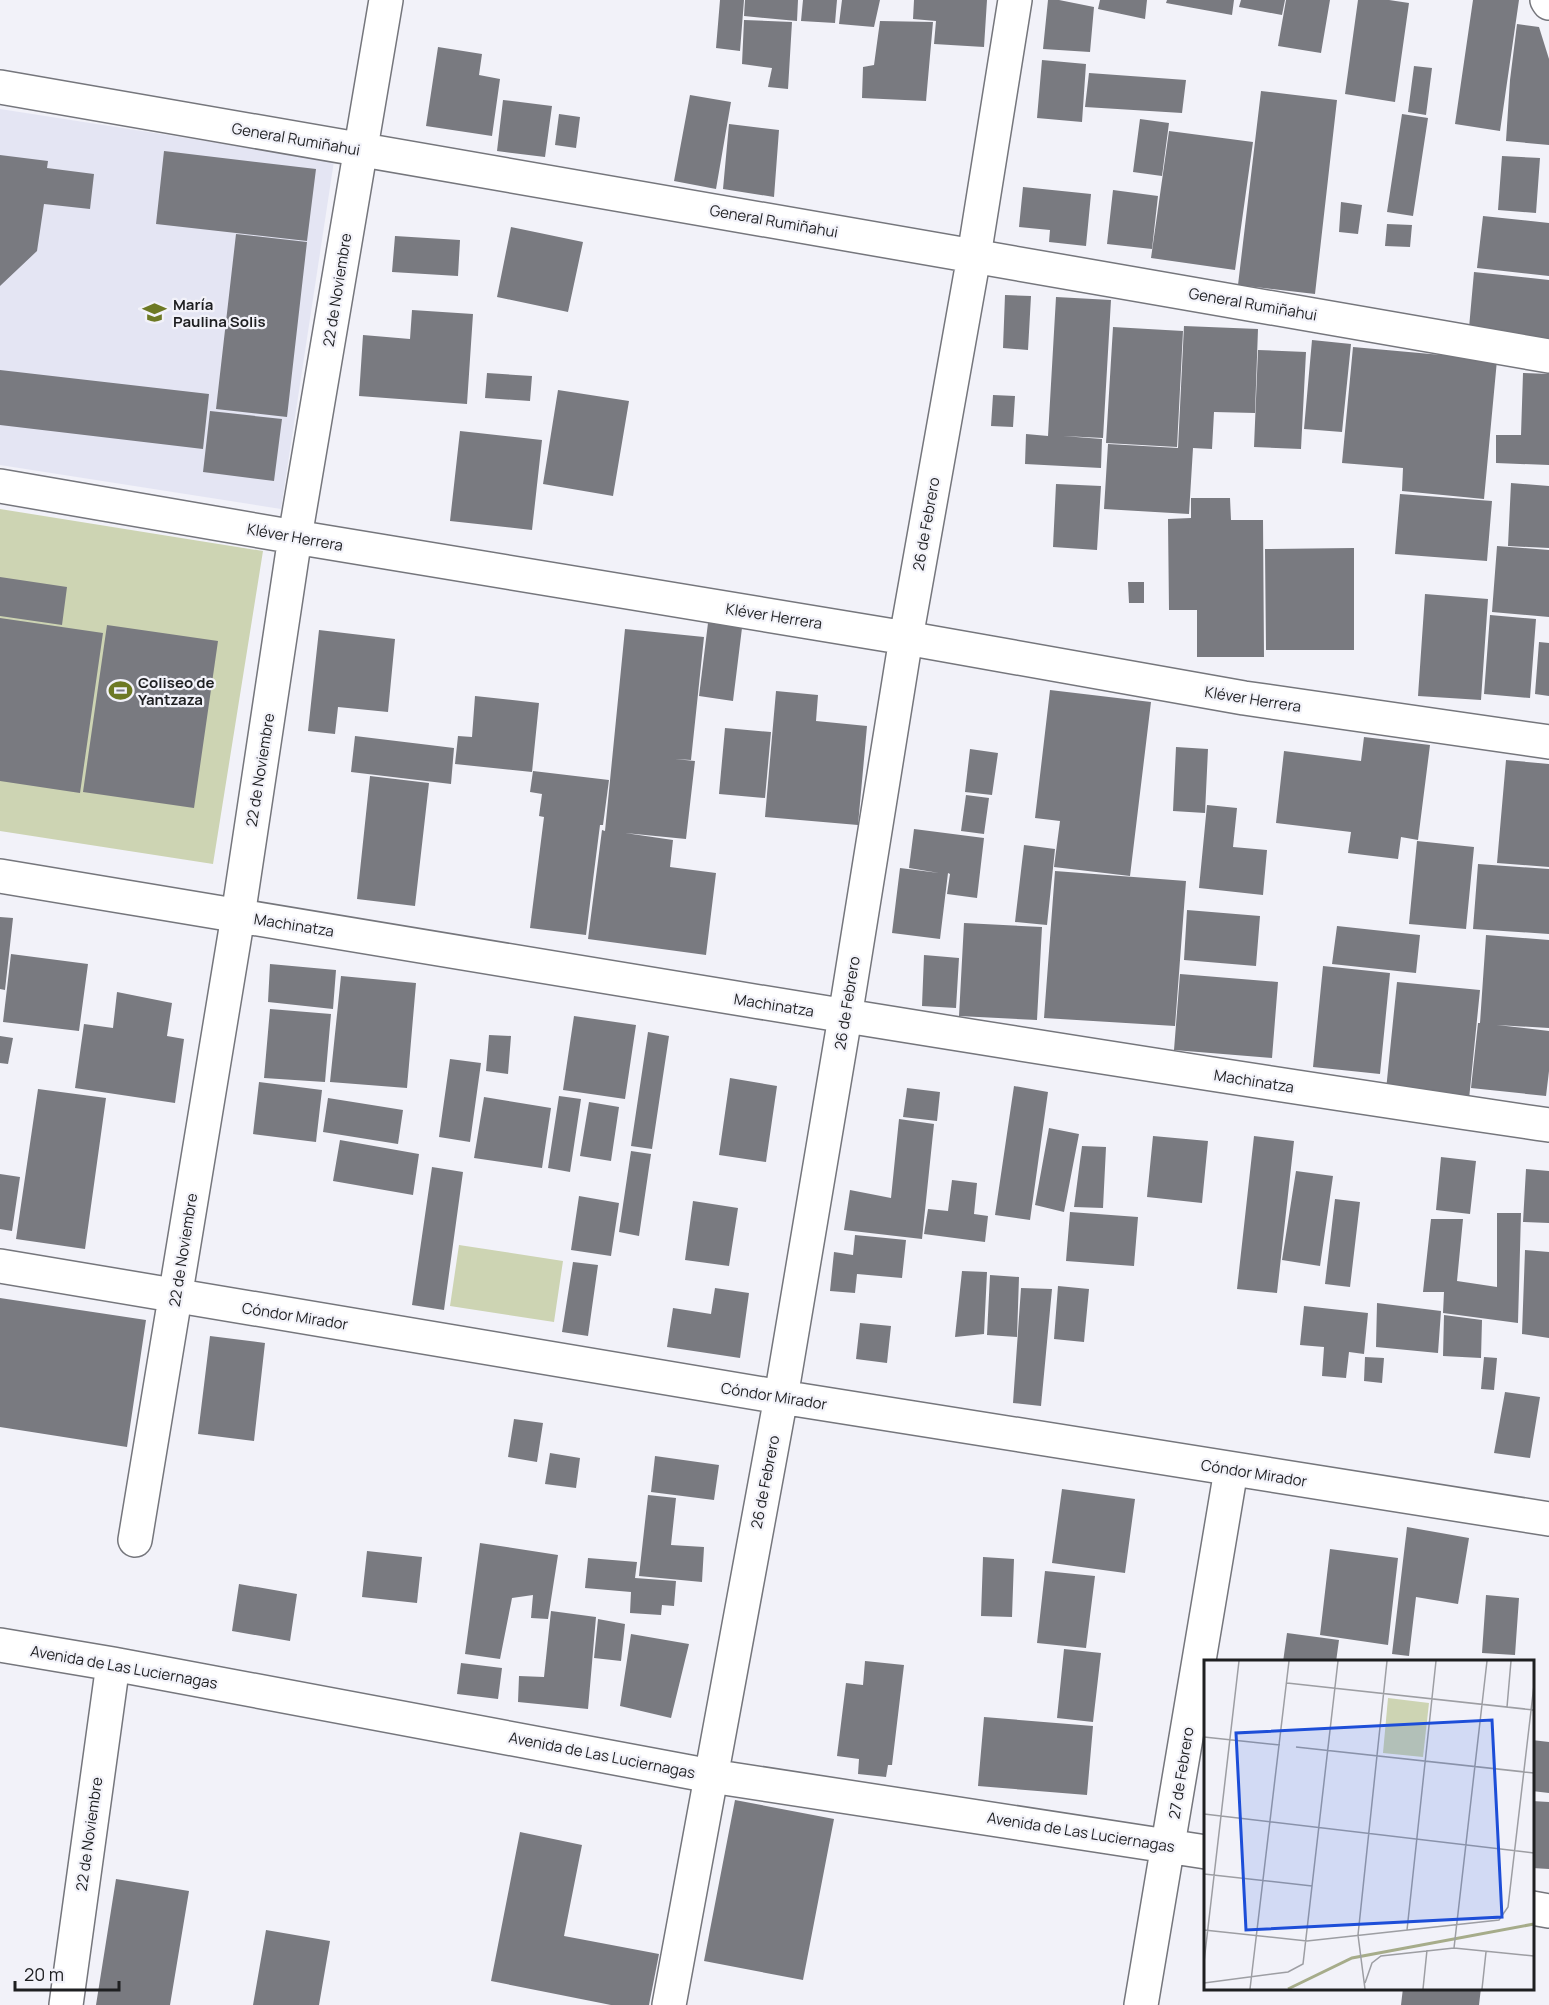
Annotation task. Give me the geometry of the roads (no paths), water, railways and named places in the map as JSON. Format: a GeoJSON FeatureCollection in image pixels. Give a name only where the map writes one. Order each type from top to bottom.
{"type":"FeatureCollection","features":[{"type":"Feature","properties":{"kind":"street","name":"22 de Noviembre"},"geometry":{"type":"LineString","coordinates":[[135,1540],[238,916],[295,537],[386,0]]}},
{"type":"Feature","properties":{"kind":"street","name":"26 de Febrero"},"geometry":{"type":"LineString","coordinates":[[669,2005],[781,1397],[906,638],[974,256],[1015,0]]}},
{"type":"Feature","properties":{"kind":"street","name":"General Rumiñahui"},"geometry":{"type":"LineString","coordinates":[[0,87],[1549,356]]}},
{"type":"Feature","properties":{"kind":"street","name":"Kléver Herrera"},"geometry":{"type":"LineString","coordinates":[[0,486],[906,638],[1244,698],[1549,742]]}},
{"type":"Feature","properties":{"kind":"street","name":"Machinatza"},"geometry":{"type":"LineString","coordinates":[[0,876],[845,1017],[1549,1125]]}},
{"type":"Feature","properties":{"kind":"street","name":"Cóndor Mirador"},"geometry":{"type":"LineString","coordinates":[[0,1266],[781,1397],[1549,1520]]}},
{"type":"Feature","properties":{"kind":"street","name":"27 de Febrero"},"geometry":{"type":"LineString","coordinates":[[1141,2005],[1231,1470]]}},
{"type":"Feature","properties":{"kind":"street","name":"Avenida de Las Luciernagas"},"geometry":{"type":"LineString","coordinates":[[0,1645],[711,1776],[1204,1852]]}},
{"type":"Feature","properties":{"kind":"street","name":"22 de Noviembre"},"geometry":{"type":"LineString","coordinates":[[66,2005],[113,1664]]}},
{"type":"Feature","properties":{"kind":"street"},"geometry":{"type":"LineString","coordinates":[[1534,1908],[1549,1911]]}},
{"type":"Feature","properties":{"kind":"place","name":"María Paulina Solis"},"geometry":{"type":"Point","coordinates":[155,313]}},
{"type":"Feature","properties":{"kind":"place","name":"Coliseo de Yantzaza"},"geometry":{"type":"Point","coordinates":[120,691]}}]}
